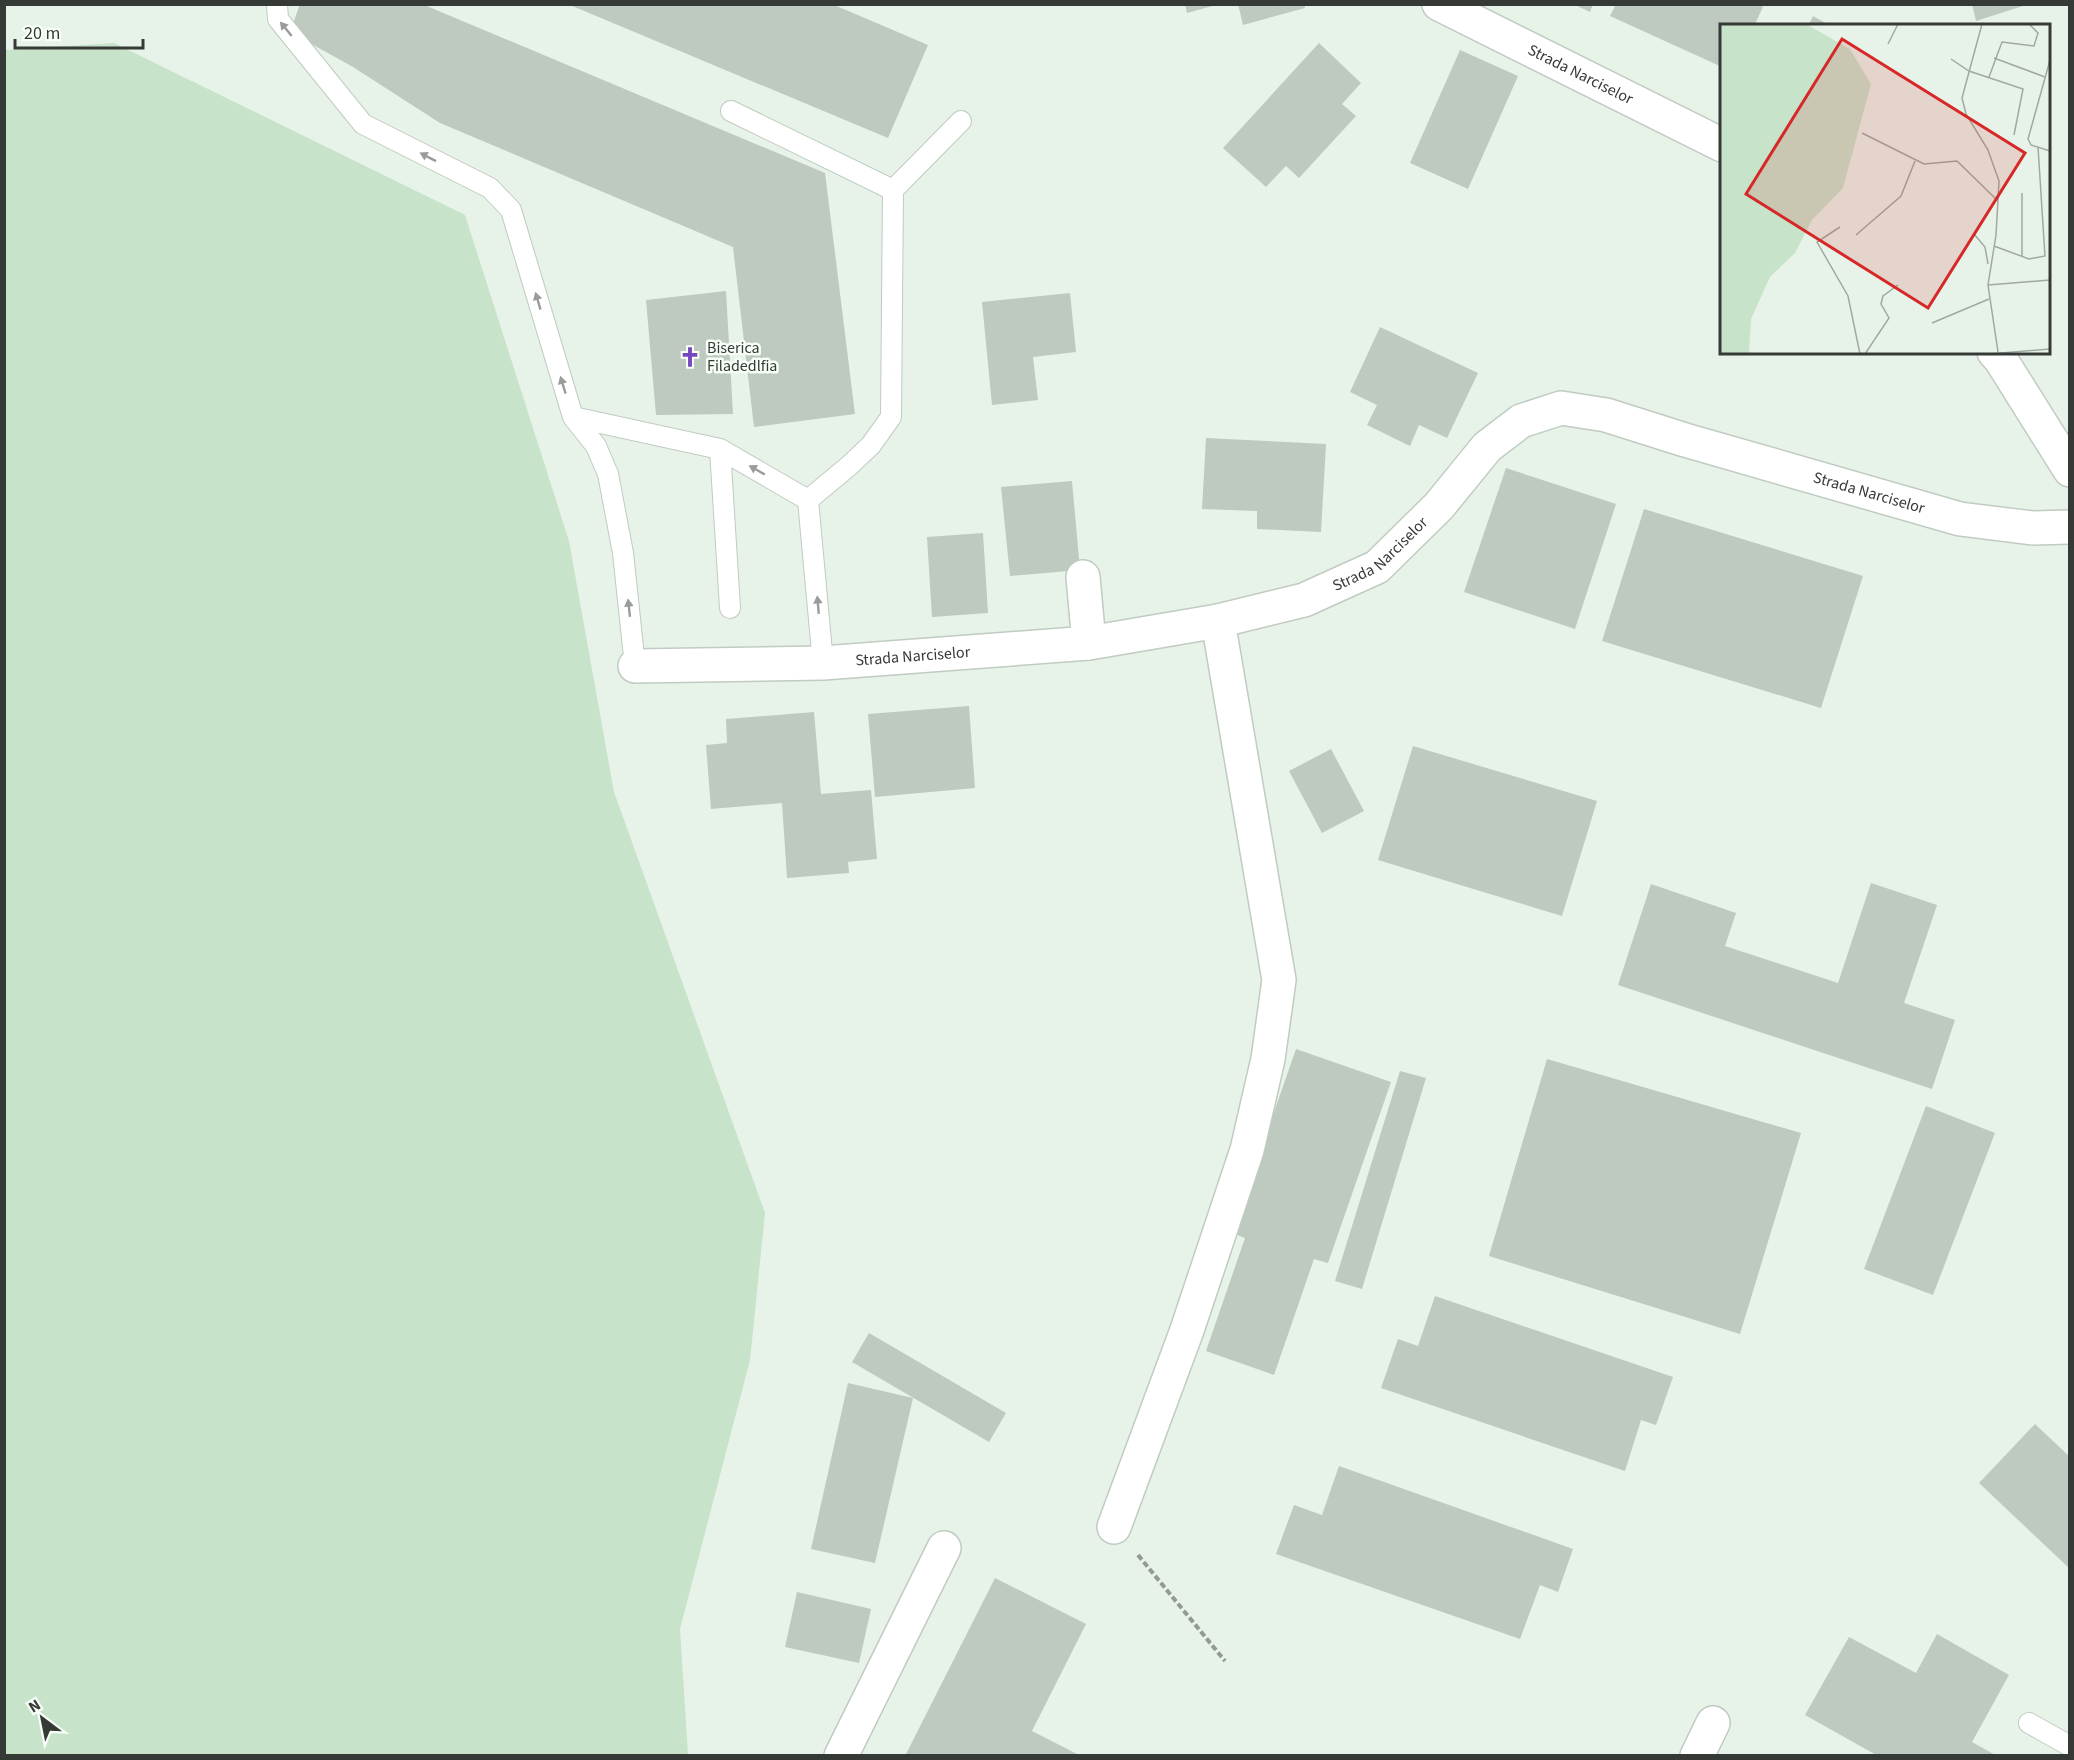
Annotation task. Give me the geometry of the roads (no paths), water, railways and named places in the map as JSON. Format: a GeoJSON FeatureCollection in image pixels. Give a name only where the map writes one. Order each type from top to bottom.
{"type":"FeatureCollection","features":[{"type":"Feature","properties":{"kind":"street","name":"Strada Narciselor"},"geometry":{"type":"LineString","coordinates":[[1439,4],[1720,144]]}},
{"type":"Feature","properties":{"kind":"street"},"geometry":{"type":"LineString","coordinates":[[1996,354],[2070,470]]}},
{"type":"Feature","properties":{"kind":"street","name":"Strada Narciselor"},"geometry":{"type":"LineString","coordinates":[[635,666],[824,663],[1089,643],[1218,621],[1304,600],[1377,567],[1439,506],[1487,447],[1521,421],[1561,408],[1606,415],[1960,519],[2032,528],[2070,528]]}},
{"type":"Feature","properties":{"kind":"street"},"geometry":{"type":"LineString","coordinates":[[1083,577],[1089,643]]}},
{"type":"Feature","properties":{"kind":"street"},"geometry":{"type":"LineString","coordinates":[[1114,1527],[1187,1330],[1247,1150],[1268,1059],[1279,980],[1218,621]]}},
{"type":"Feature","properties":{"kind":"street"},"geometry":{"type":"LineString","coordinates":[[841,1755],[944,1548]]}},
{"type":"Feature","properties":{"kind":"street"},"geometry":{"type":"LineString","coordinates":[[1697,1755],[1713,1723]]}},
{"type":"Feature","properties":{"kind":"lane"},"geometry":{"type":"LineString","coordinates":[[277,4],[278,19],[363,124],[490,188],[512,210],[573,417],[596,446],[608,474],[623,553],[635,666]]}},
{"type":"Feature","properties":{"kind":"lane"},"geometry":{"type":"LineString","coordinates":[[731,111],[893,190]]}},
{"type":"Feature","properties":{"kind":"lane"},"geometry":{"type":"LineString","coordinates":[[808,500],[871,445],[891,417],[893,190],[961,121]]}},
{"type":"Feature","properties":{"kind":"lane"},"geometry":{"type":"LineString","coordinates":[[573,417],[720,449],[808,500]]}},
{"type":"Feature","properties":{"kind":"lane"},"geometry":{"type":"LineString","coordinates":[[720,449],[730,608]]}},
{"type":"Feature","properties":{"kind":"lane"},"geometry":{"type":"LineString","coordinates":[[808,500],[824,663]]}},
{"type":"Feature","properties":{"kind":"lane"},"geometry":{"type":"LineString","coordinates":[[2029,1723],[2070,1746]]}},
{"type":"Feature","properties":{"kind":"place","name":"Biserica Filadedlfia"},"geometry":{"type":"Point","coordinates":[690,357]}}]}
